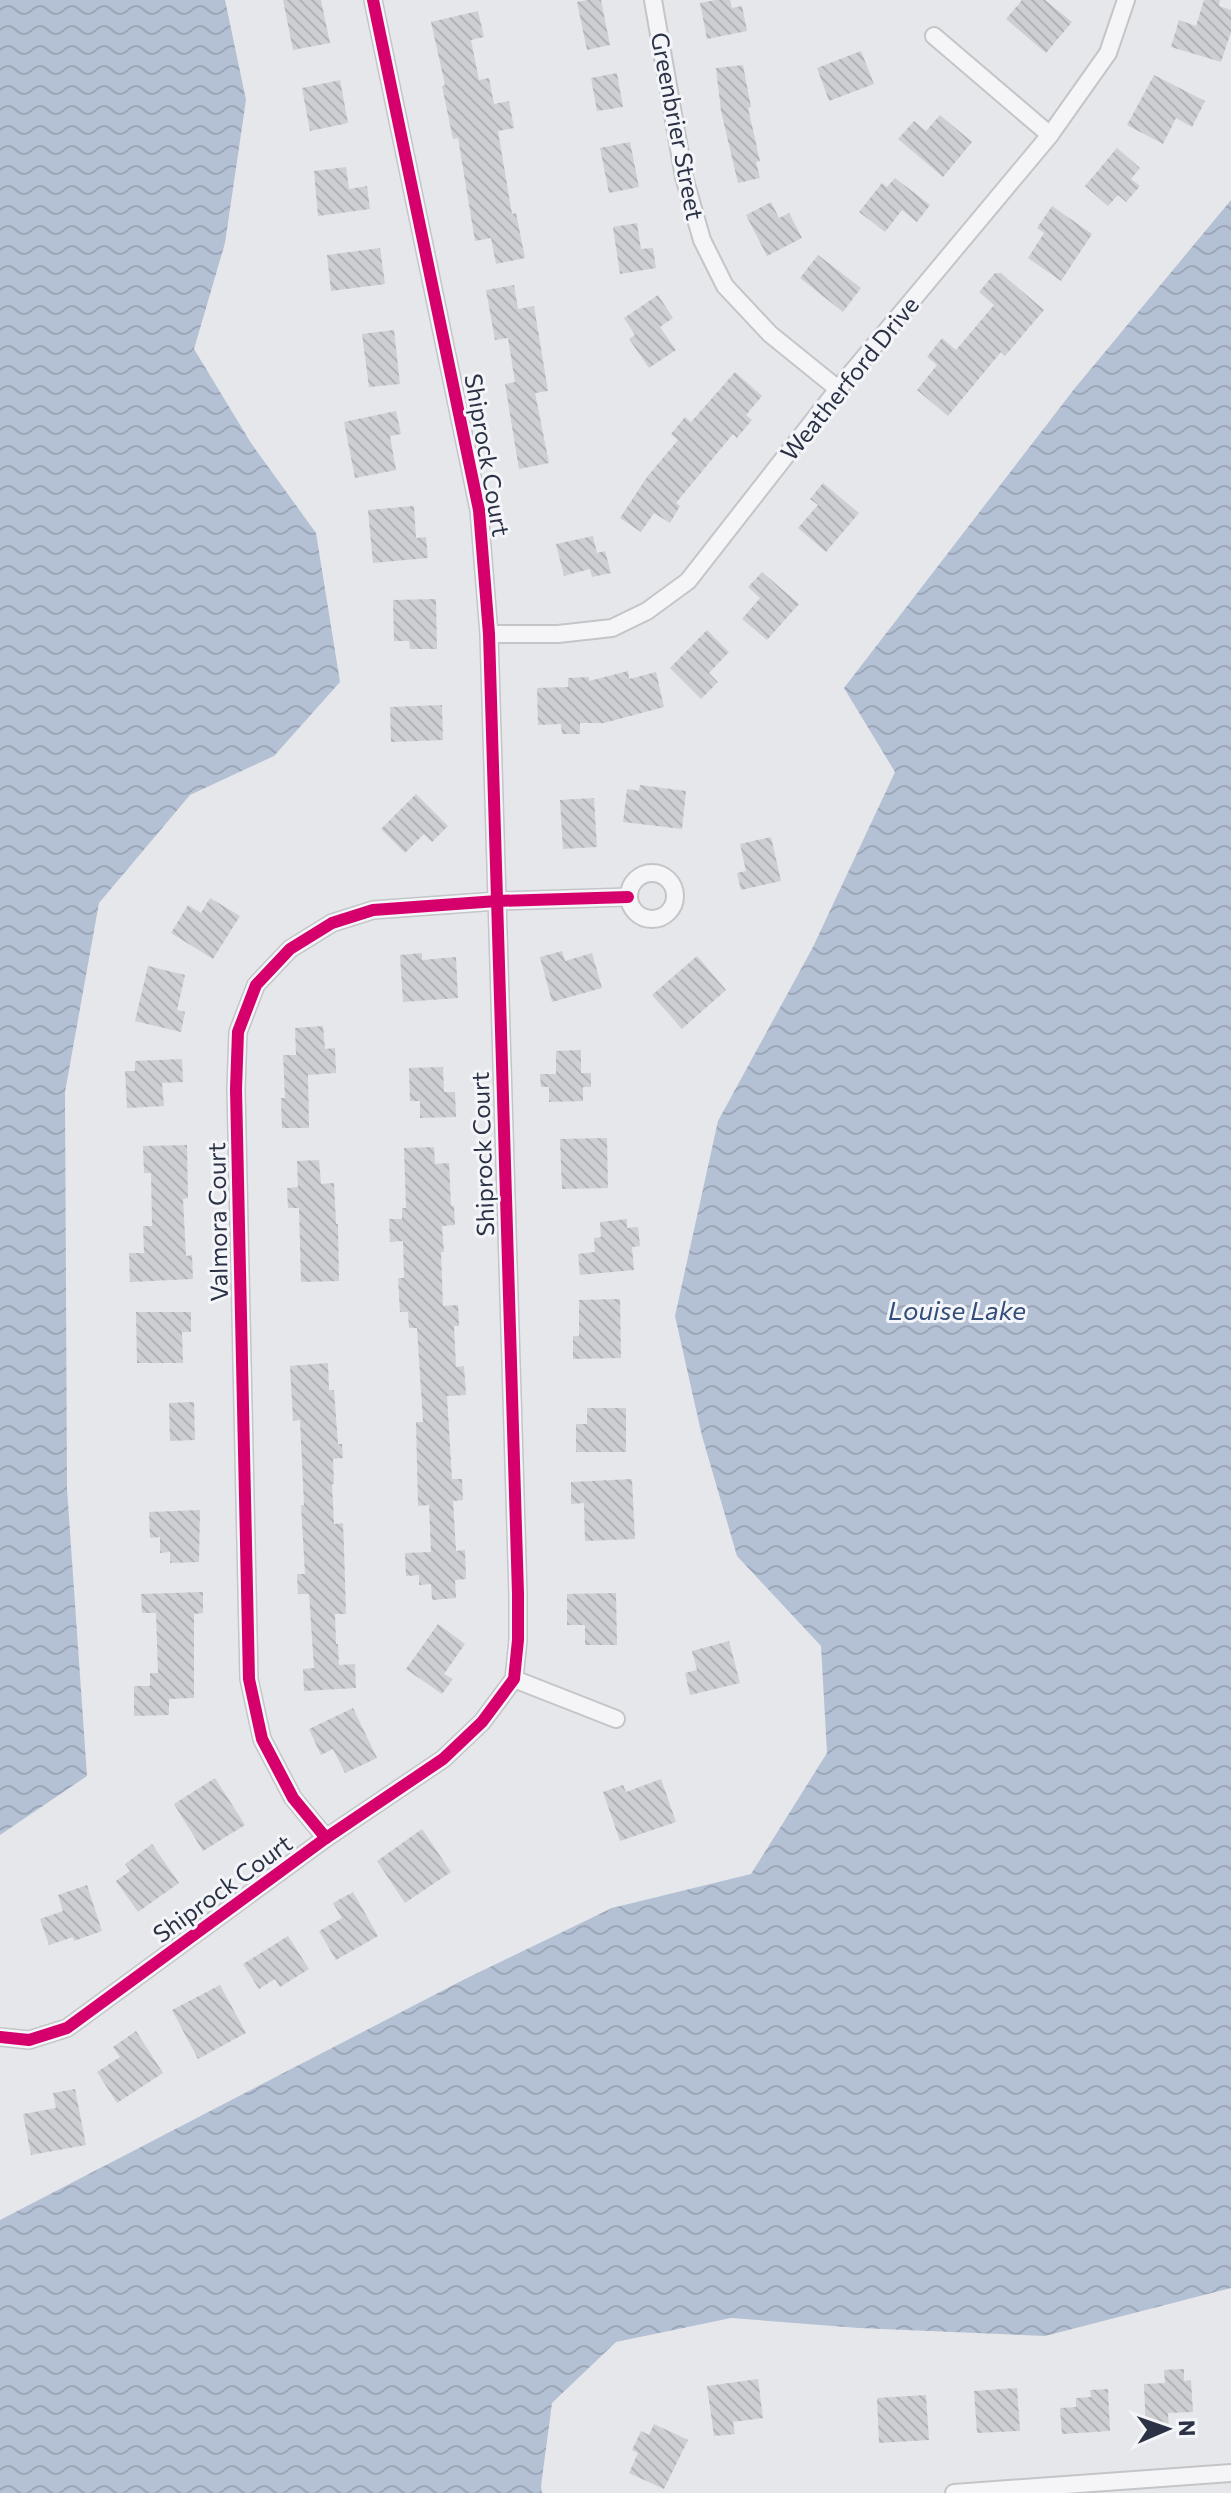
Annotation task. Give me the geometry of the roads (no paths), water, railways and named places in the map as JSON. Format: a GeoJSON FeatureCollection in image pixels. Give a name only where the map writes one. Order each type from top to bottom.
{"type":"FeatureCollection","features":[{"type":"Feature","properties":{"kind":"street","name":"Shiprock Court"},"geometry":{"type":"LineString","coordinates":[[0,2037],[29,2040],[67,2028],[326,1838],[443,1759],[482,1722],[514,1679],[518,1594],[489,634],[479,510],[373,0]]}},
{"type":"Feature","properties":{"kind":"street","name":"Greenbrier Street"},"geometry":{"type":"LineString","coordinates":[[653,0],[684,177],[702,240],[725,286],[770,334],[838,389]]}},
{"type":"Feature","properties":{"kind":"street","name":"Weatherford Drive"},"geometry":{"type":"LineString","coordinates":[[489,634],[558,634],[612,628],[647,611],[688,581],[838,389],[1050,135],[1108,53],[1126,0]]}},
{"type":"Feature","properties":{"kind":"street"},"geometry":{"type":"LineString","coordinates":[[934,36],[1050,135]]}},
{"type":"Feature","properties":{"kind":"street","name":"Valmora Court"},"geometry":{"type":"LineString","coordinates":[[326,1838],[293,1798],[262,1739],[249,1679],[236,1089],[238,1032],[256,985],[290,949],[332,923],[373,910],[497,901],[628,897]]}},
{"type":"Feature","properties":{"kind":"street"},"geometry":{"type":"LineString","coordinates":[[514,1679],[616,1719]]}},
{"type":"Feature","properties":{"kind":"street"},"geometry":{"type":"LineString","coordinates":[[954,2493],[1231,2473]]}},
{"type":"Feature","properties":{"kind":"street"},"geometry":{"type":"LineString","coordinates":[[1195,2475],[1196,2493]]}},
{"type":"Feature","properties":{"kind":"water"},"geometry":{"type":"Polygon","coordinates":[[[0,0],[225,0],[246,100],[225,243],[194,349],[251,443],[316,533],[340,682],[274,756],[190,795],[99,903],[65,1092],[67,1489],[87,1776],[0,1835],[0,0]]]}},
{"type":"Feature","properties":{"kind":"water","name":"Louise Lake"},"geometry":{"type":"Polygon","coordinates":[[[1231,200],[1231,2288],[1045,2336],[859,2328],[731,2318],[616,2342],[552,2403],[542,2493],[0,2493],[0,2220],[463,1980],[612,1908],[751,1874],[827,1753],[821,1646],[737,1556],[702,1436],[675,1316],[718,1121],[813,947],[895,772],[844,688],[1075,388],[1231,200]]]}}]}
